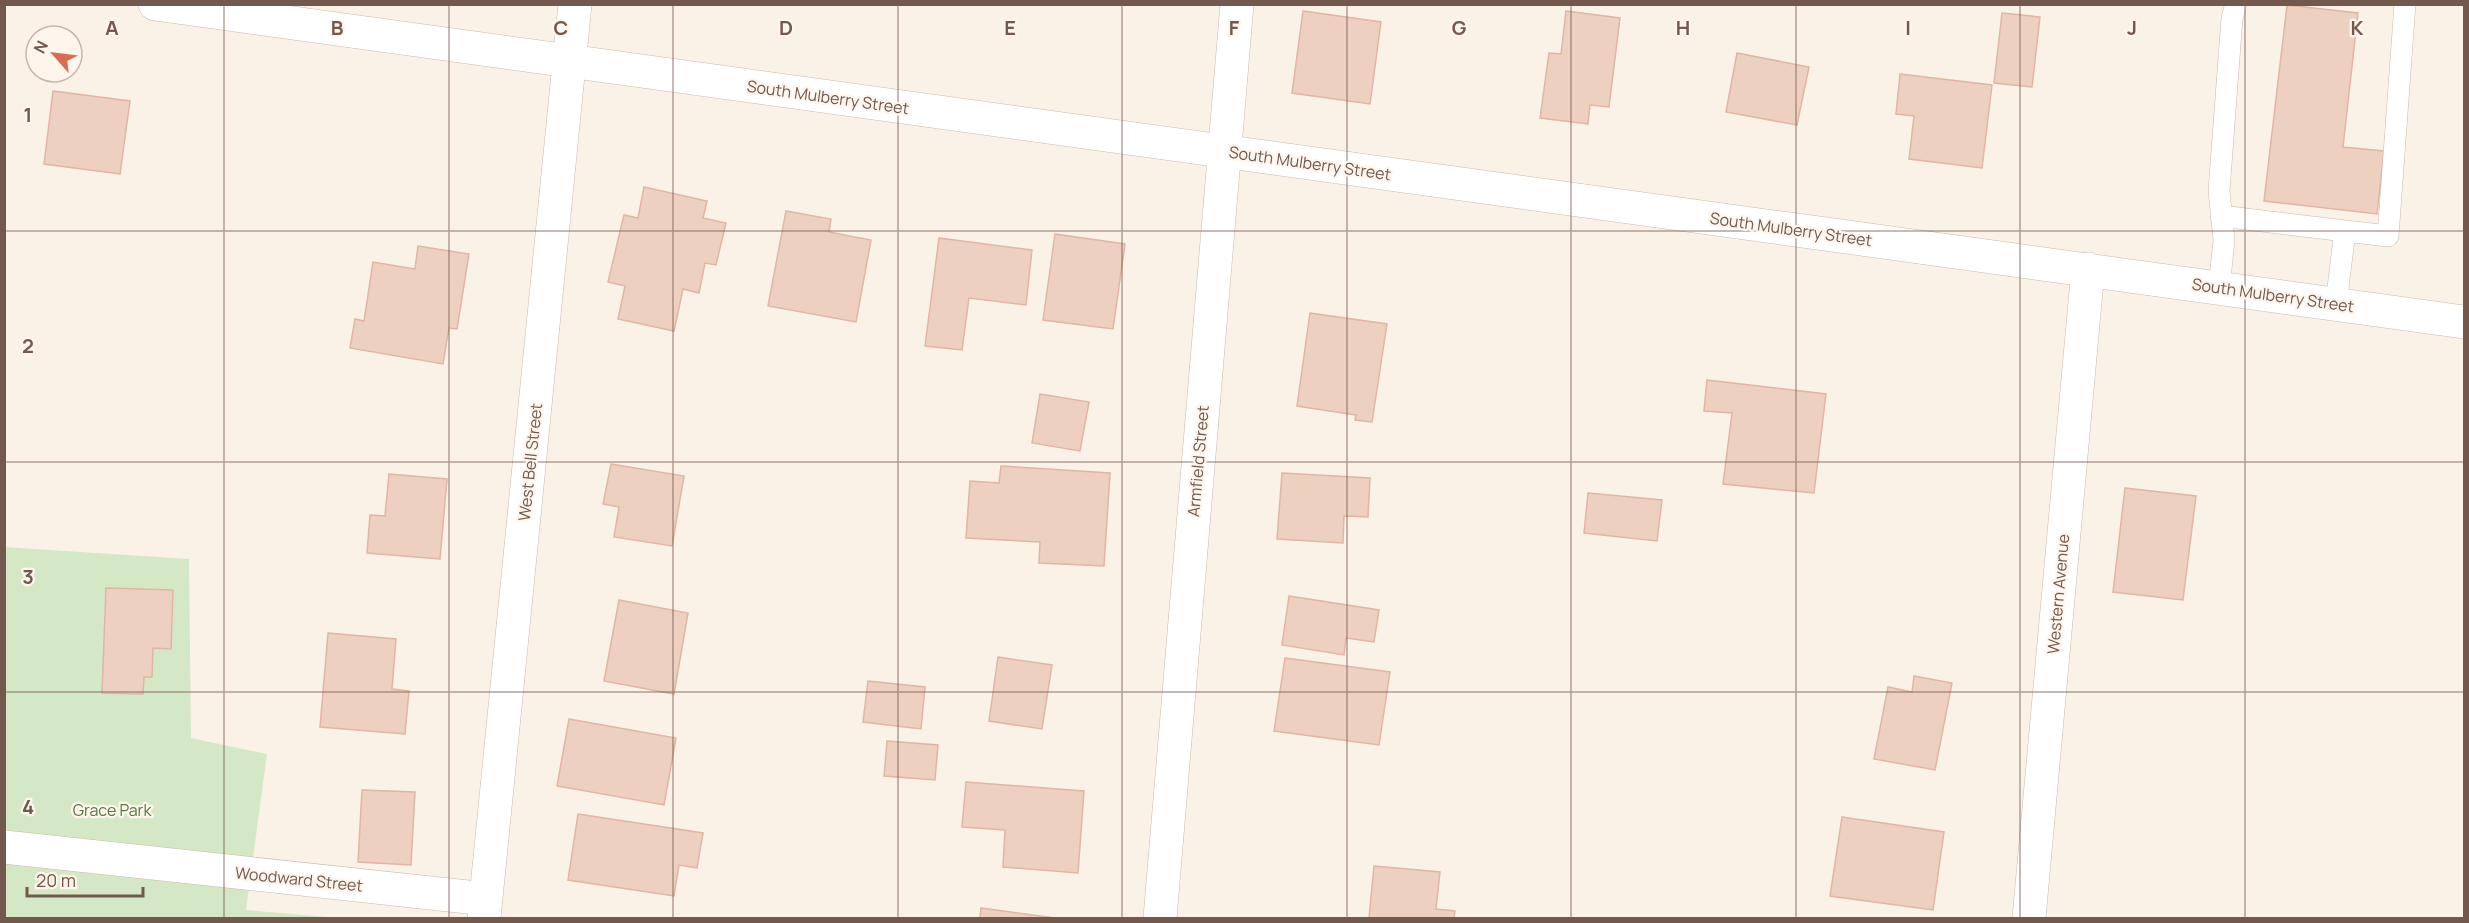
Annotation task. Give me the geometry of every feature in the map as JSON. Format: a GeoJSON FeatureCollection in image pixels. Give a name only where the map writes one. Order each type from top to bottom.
{"type":"FeatureCollection","features":[{"type":"Feature","properties":{"kind":"street","name":"South Mulberry Street"},"geometry":{"type":"LineString","coordinates":[[155,4],[2464,322]]}},
{"type":"Feature","properties":{"kind":"street","name":"West Bell Street"},"geometry":{"type":"LineString","coordinates":[[485,909],[575,4]]}},
{"type":"Feature","properties":{"kind":"street","name":"Armfield Street"},"geometry":{"type":"LineString","coordinates":[[1160,918],[1237,4]]}},
{"type":"Feature","properties":{"kind":"street","name":"Western Avenue"},"geometry":{"type":"LineString","coordinates":[[2029,918],[2088,269]]}},
{"type":"Feature","properties":{"kind":"street","name":"Woodward Street"},"geometry":{"type":"LineString","coordinates":[[4,847],[485,909]]}},
{"type":"Feature","properties":{"kind":"lane"},"geometry":{"type":"LineString","coordinates":[[2219,288],[2224,240],[2219,191],[2232,18],[2236,4]]}},
{"type":"Feature","properties":{"kind":"lane"},"geometry":{"type":"LineString","coordinates":[[2221,216],[2388,236],[2405,4]]}},
{"type":"Feature","properties":{"kind":"lane"},"geometry":{"type":"LineString","coordinates":[[2336,304],[2345,231]]}},
{"type":"Feature","properties":{"kind":"green space","name":"Grace Park"},"geometry":{"type":"Polygon","coordinates":[[[4,547],[189,559],[191,738],[267,754],[246,910],[338,918],[5,918],[4,547]]]}},
{"type":"Feature","properties":{"kind":"building"},"geometry":{"type":"Polygon","coordinates":[[[2287,5],[2358,13],[2343,147],[2384,151],[2377,214],[2264,201],[2287,5]]]}},
{"type":"Feature","properties":{"kind":"building"},"geometry":{"type":"Polygon","coordinates":[[[1303,11],[1381,22],[1370,104],[1292,93],[1303,11]]]}},
{"type":"Feature","properties":{"kind":"building"},"geometry":{"type":"Polygon","coordinates":[[[1566,11],[1620,18],[1609,107],[1590,105],[1588,124],[1540,118],[1549,53],[1561,54],[1566,11]]]}},
{"type":"Feature","properties":{"kind":"building"},"geometry":{"type":"Polygon","coordinates":[[[2002,13],[2040,17],[2032,87],[1994,83],[2002,13]]]}},
{"type":"Feature","properties":{"kind":"building"},"geometry":{"type":"Polygon","coordinates":[[[1737,53],[1809,67],[1797,125],[1726,112],[1737,53]]]}},
{"type":"Feature","properties":{"kind":"building"},"geometry":{"type":"Polygon","coordinates":[[[1900,74],[1992,85],[1982,168],[1909,159],[1914,116],[1896,114],[1900,74]]]}},
{"type":"Feature","properties":{"kind":"building"},"geometry":{"type":"Polygon","coordinates":[[[53,91],[130,101],[120,174],[44,164],[53,91]]]}},
{"type":"Feature","properties":{"kind":"building"},"geometry":{"type":"Polygon","coordinates":[[[644,187],[707,201],[703,218],[726,223],[716,265],[705,263],[699,293],[683,289],[674,331],[618,319],[625,286],[608,282],[624,215],[638,218],[644,187]]]}},
{"type":"Feature","properties":{"kind":"building"},"geometry":{"type":"Polygon","coordinates":[[[786,211],[831,219],[829,232],[871,240],[856,322],[768,306],[786,211]]]}},
{"type":"Feature","properties":{"kind":"building"},"geometry":{"type":"Polygon","coordinates":[[[1055,234],[1125,244],[1113,329],[1043,320],[1055,234]]]}},
{"type":"Feature","properties":{"kind":"building"},"geometry":{"type":"Polygon","coordinates":[[[939,238],[1032,250],[1026,305],[969,298],[962,350],[925,346],[939,238]]]}},
{"type":"Feature","properties":{"kind":"building"},"geometry":{"type":"Polygon","coordinates":[[[418,246],[469,254],[457,329],[449,328],[443,364],[350,348],[355,319],[364,321],[373,262],[415,269],[418,246]]]}},
{"type":"Feature","properties":{"kind":"building"},"geometry":{"type":"Polygon","coordinates":[[[1310,313],[1387,324],[1372,422],[1355,420],[1356,415],[1297,406],[1310,313]]]}},
{"type":"Feature","properties":{"kind":"building"},"geometry":{"type":"Polygon","coordinates":[[[1707,380],[1826,394],[1814,493],[1723,484],[1732,413],[1704,411],[1707,380]]]}},
{"type":"Feature","properties":{"kind":"building"},"geometry":{"type":"Polygon","coordinates":[[[1040,394],[1089,402],[1080,451],[1032,443],[1040,394]]]}},
{"type":"Feature","properties":{"kind":"building"},"geometry":{"type":"Polygon","coordinates":[[[611,464],[684,476],[672,546],[614,537],[619,507],[603,504],[611,464]]]}},
{"type":"Feature","properties":{"kind":"building"},"geometry":{"type":"Polygon","coordinates":[[[1001,466],[1110,473],[1104,566],[1039,563],[1040,542],[966,538],[970,481],[999,483],[1001,466]]]}},
{"type":"Feature","properties":{"kind":"building"},"geometry":{"type":"Polygon","coordinates":[[[1282,473],[1370,478],[1368,517],[1344,516],[1343,543],[1277,539],[1282,473]]]}},
{"type":"Feature","properties":{"kind":"building"},"geometry":{"type":"Polygon","coordinates":[[[389,474],[447,479],[440,559],[367,553],[370,515],[385,516],[389,474]]]}},
{"type":"Feature","properties":{"kind":"building"},"geometry":{"type":"Polygon","coordinates":[[[2125,488],[2196,496],[2183,600],[2113,592],[2125,488]]]}},
{"type":"Feature","properties":{"kind":"building"},"geometry":{"type":"Polygon","coordinates":[[[1588,493],[1662,500],[1657,541],[1584,533],[1588,493]]]}},
{"type":"Feature","properties":{"kind":"building"},"geometry":{"type":"Polygon","coordinates":[[[106,588],[173,590],[171,649],[153,648],[152,677],[144,677],[143,694],[102,693],[106,588]]]}},
{"type":"Feature","properties":{"kind":"building"},"geometry":{"type":"Polygon","coordinates":[[[1289,596],[1379,610],[1374,642],[1346,638],[1344,655],[1282,645],[1289,596]]]}},
{"type":"Feature","properties":{"kind":"building"},"geometry":{"type":"Polygon","coordinates":[[[619,600],[688,613],[674,694],[604,681],[619,600]]]}},
{"type":"Feature","properties":{"kind":"building"},"geometry":{"type":"Polygon","coordinates":[[[328,633],[396,639],[392,689],[409,691],[405,734],[320,727],[328,633]]]}},
{"type":"Feature","properties":{"kind":"building"},"geometry":{"type":"Polygon","coordinates":[[[998,657],[1052,665],[1042,729],[989,721],[998,657]]]}},
{"type":"Feature","properties":{"kind":"building"},"geometry":{"type":"Polygon","coordinates":[[[1285,658],[1390,672],[1379,745],[1274,731],[1285,658]]]}},
{"type":"Feature","properties":{"kind":"building"},"geometry":{"type":"Polygon","coordinates":[[[1914,676],[1952,683],[1935,770],[1874,759],[1888,687],[1912,692],[1914,676]]]}},
{"type":"Feature","properties":{"kind":"building"},"geometry":{"type":"Polygon","coordinates":[[[868,681],[925,687],[921,729],[863,722],[868,681]]]}},
{"type":"Feature","properties":{"kind":"building"},"geometry":{"type":"Polygon","coordinates":[[[569,719],[676,738],[664,805],[557,786],[569,719]]]}},
{"type":"Feature","properties":{"kind":"building"},"geometry":{"type":"Polygon","coordinates":[[[887,741],[938,745],[935,780],[884,776],[887,741]]]}},
{"type":"Feature","properties":{"kind":"building"},"geometry":{"type":"Polygon","coordinates":[[[966,782],[1084,791],[1078,873],[1003,867],[1005,830],[962,827],[966,782]]]}},
{"type":"Feature","properties":{"kind":"building"},"geometry":{"type":"Polygon","coordinates":[[[362,790],[415,792],[411,865],[358,862],[362,790]]]}},
{"type":"Feature","properties":{"kind":"building"},"geometry":{"type":"Polygon","coordinates":[[[578,814],[703,833],[697,868],[679,865],[674,896],[568,880],[578,814]]]}},
{"type":"Feature","properties":{"kind":"building"},"geometry":{"type":"Polygon","coordinates":[[[1842,817],[1944,832],[1933,910],[1830,896],[1842,817]]]}},
{"type":"Feature","properties":{"kind":"building"},"geometry":{"type":"Polygon","coordinates":[[[1374,866],[1440,872],[1436,909],[1455,911],[1454,918],[1369,918],[1374,866]]]}},
{"type":"Feature","properties":{"kind":"building"},"geometry":{"type":"Polygon","coordinates":[[[981,908],[1055,918],[980,918],[981,908]]]}}]}
